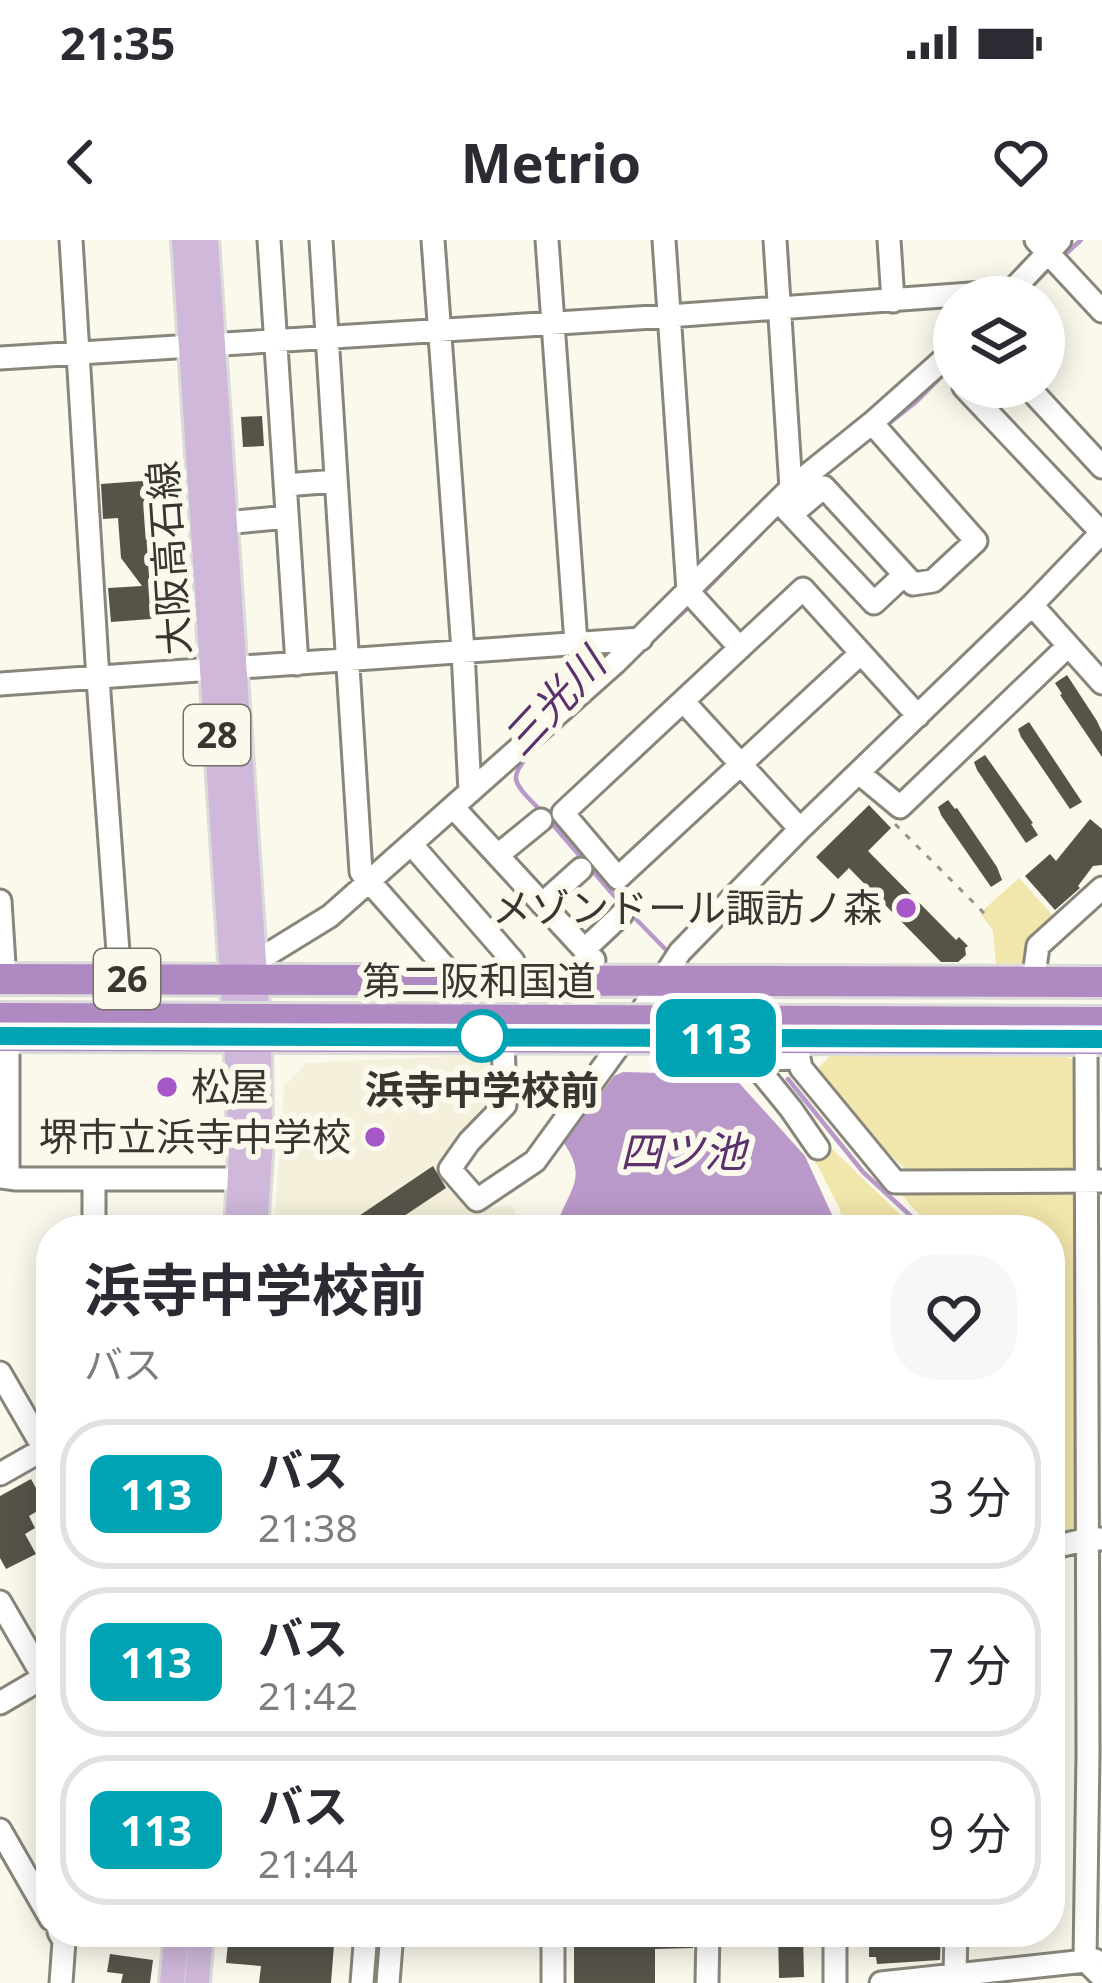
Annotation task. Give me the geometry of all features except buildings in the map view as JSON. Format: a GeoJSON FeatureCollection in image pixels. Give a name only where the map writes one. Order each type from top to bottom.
{"type":"FeatureCollection","features":[{"type":"Feature","properties":{"kind":"highway","name":"26"},"geometry":{"type":"LineString","coordinates":[[2,986],[246,974],[658,982],[1102,982]]}},
{"type":"Feature","properties":{"kind":"highway","name":"第二阪和国道"},"geometry":{"type":"LineString","coordinates":[[2,986],[1102,1000]]}},
{"type":"Feature","properties":{"kind":"highway","name":"26"},"geometry":{"type":"LineString","coordinates":[[3,1030],[675,1038],[798,1049],[1096,1033]]}},
{"type":"Feature","properties":{"kind":"highway","name":"第二阪和国道"},"geometry":{"type":"LineString","coordinates":[[3,1030],[1096,1033]]}},
{"type":"Feature","properties":{"kind":"main road","name":"大阪高石線"},"geometry":{"type":"LineString","coordinates":[[184,240],[226,523],[225,669]]}},
{"type":"Feature","properties":{"kind":"main road","name":"大阪高石線"},"geometry":{"type":"LineString","coordinates":[[206,240],[202,345],[246,974],[238,1215]]}},
{"type":"Feature","properties":{"kind":"main road","name":"大阪高石線"},"geometry":{"type":"LineString","coordinates":[[247,1036],[260,1155],[256,1215]]}},
{"type":"Feature","properties":{"kind":"main road"},"geometry":{"type":"LineString","coordinates":[[172,1983],[176,1947]]}},
{"type":"Feature","properties":{"kind":"main road"},"geometry":{"type":"LineString","coordinates":[[197,1983],[200,1947]]}},
{"type":"Feature","properties":{"kind":"street"},"geometry":{"type":"LineString","coordinates":[[71,240],[120,980]]}},
{"type":"Feature","properties":{"kind":"street"},"geometry":{"type":"LineString","coordinates":[[269,240],[297,664]]}},
{"type":"Feature","properties":{"kind":"street"},"geometry":{"type":"LineString","coordinates":[[320,240],[362,872],[443,965]]}},
{"type":"Feature","properties":{"kind":"street"},"geometry":{"type":"LineString","coordinates":[[433,240],[463,651],[462,800],[497,855],[589,955],[622,914]]}},
{"type":"Feature","properties":{"kind":"street"},"geometry":{"type":"LineString","coordinates":[[547,240],[576,643]]}},
{"type":"Feature","properties":{"kind":"street"},"geometry":{"type":"LineString","coordinates":[[664,240],[695,598],[740,648]]}},
{"type":"Feature","properties":{"kind":"street"},"geometry":{"type":"LineString","coordinates":[[775,240],[787,501],[874,603],[904,574]]}},
{"type":"Feature","properties":{"kind":"street"},"geometry":{"type":"LineString","coordinates":[[889,240],[893,301]]}},
{"type":"Feature","properties":{"kind":"street"},"geometry":{"type":"LineString","coordinates":[[1023,276],[1048,244],[1102,311]]}},
{"type":"Feature","properties":{"kind":"street"},"geometry":{"type":"LineString","coordinates":[[0,358],[933,299]]}},
{"type":"Feature","properties":{"kind":"street"},"geometry":{"type":"LineString","coordinates":[[246,974],[330,916],[412,845],[641,639],[695,598],[787,501],[872,424],[933,377]]}},
{"type":"Feature","properties":{"kind":"street"},"geometry":{"type":"LineString","coordinates":[[503,1036],[505,1105],[450,1169],[477,1200],[535,1161],[680,952],[1102,532],[984,408]]}},
{"type":"Feature","properties":{"kind":"street"},"geometry":{"type":"LineString","coordinates":[[1047,408],[1102,467]]}},
{"type":"Feature","properties":{"kind":"street"},"geometry":{"type":"LineString","coordinates":[[787,501],[824,488],[913,584],[933,581],[976,542],[872,424]]}},
{"type":"Feature","properties":{"kind":"street"},"geometry":{"type":"LineString","coordinates":[[285,485],[336,481]]}},
{"type":"Feature","properties":{"kind":"street"},"geometry":{"type":"LineString","coordinates":[[226,523],[287,517]]}},
{"type":"Feature","properties":{"kind":"street"},"geometry":{"type":"LineString","coordinates":[[861,653],[618,878],[563,813],[803,590],[861,653],[918,716]]}},
{"type":"Feature","properties":{"kind":"street"},"geometry":{"type":"LineString","coordinates":[[1032,605],[1102,683]]}},
{"type":"Feature","properties":{"kind":"street"},"geometry":{"type":"LineString","coordinates":[[0,684],[641,639]]}},
{"type":"Feature","properties":{"kind":"street"},"geometry":{"type":"LineString","coordinates":[[859,772],[900,807],[1068,646]]}},
{"type":"Feature","properties":{"kind":"street"},"geometry":{"type":"LineString","coordinates":[[683,701],[800,829]]}},
{"type":"Feature","properties":{"kind":"street"},"geometry":{"type":"LineString","coordinates":[[497,855],[541,820]]}},
{"type":"Feature","properties":{"kind":"street"},"geometry":{"type":"LineString","coordinates":[[412,845],[513,961]]}},
{"type":"Feature","properties":{"kind":"street"},"geometry":{"type":"LineString","coordinates":[[542,904],[581,869]]}},
{"type":"Feature","properties":{"kind":"street"},"geometry":{"type":"LineString","coordinates":[[1033,983],[1038,946],[1102,889]]}},
{"type":"Feature","properties":{"kind":"street"},"geometry":{"type":"LineString","coordinates":[[0,901],[2,986]]}},
{"type":"Feature","properties":{"kind":"street"},"geometry":{"type":"LineString","coordinates":[[3,1030],[4,1178],[240,1179]]}},
{"type":"Feature","properties":{"kind":"street"},"geometry":{"type":"LineString","coordinates":[[1096,1033],[1094,1960],[1102,1977]]}},
{"type":"Feature","properties":{"kind":"street"},"geometry":{"type":"LineString","coordinates":[[675,1038],[692,1061],[752,1061],[798,1049],[801,1068],[895,1182],[1094,1181]]}},
{"type":"Feature","properties":{"kind":"street"},"geometry":{"type":"LineString","coordinates":[[752,1061],[818,1148]]}},
{"type":"Feature","properties":{"kind":"street"},"geometry":{"type":"LineString","coordinates":[[94,1179],[94,1215]]}},
{"type":"Feature","properties":{"kind":"street"},"geometry":{"type":"LineString","coordinates":[[0,1373],[36,1430]]}},
{"type":"Feature","properties":{"kind":"street"},"geometry":{"type":"LineString","coordinates":[[0,1474],[36,1457]]}},
{"type":"Feature","properties":{"kind":"street"},"geometry":{"type":"LineString","coordinates":[[1065,1545],[1095,1539]]}},
{"type":"Feature","properties":{"kind":"street"},"geometry":{"type":"LineString","coordinates":[[0,1602],[36,1659]]}},
{"type":"Feature","properties":{"kind":"street"},"geometry":{"type":"LineString","coordinates":[[0,1703],[36,1686]]}},
{"type":"Feature","properties":{"kind":"street"},"geometry":{"type":"LineString","coordinates":[[0,1830],[36,1893]]}},
{"type":"Feature","properties":{"kind":"street"},"geometry":{"type":"LineString","coordinates":[[61,1983],[64,1947]]}},
{"type":"Feature","properties":{"kind":"street"},"geometry":{"type":"LineString","coordinates":[[362,1983],[364,1947]]}},
{"type":"Feature","properties":{"kind":"street"},"geometry":{"type":"LineString","coordinates":[[388,1983],[391,1947]]}},
{"type":"Feature","properties":{"kind":"street"},"geometry":{"type":"LineString","coordinates":[[553,1983],[554,1947]]}},
{"type":"Feature","properties":{"kind":"street"},"geometry":{"type":"LineString","coordinates":[[707,1983],[708,1947]]}},
{"type":"Feature","properties":{"kind":"street"},"geometry":{"type":"LineString","coordinates":[[835,1947],[835,1983]]}},
{"type":"Feature","properties":{"kind":"street"},"geometry":{"type":"LineString","coordinates":[[956,1947],[956,1974]]}},
{"type":"Feature","properties":{"kind":"street"},"geometry":{"type":"LineString","coordinates":[[881,1983],[1094,1960]]}},
{"type":"Feature","properties":{"kind":"path"},"geometry":{"type":"LineString","coordinates":[[884,813],[991,915]]}},
{"type":"Feature","properties":{"kind":"shaded area"},"geometry":{"type":"Polygon","coordinates":[[[1019,878],[1057,920],[1029,961],[996,965],[993,930],[980,913],[1019,878]]]}},
{"type":"Feature","properties":{"kind":"shaded area","name":"堺市立浜寺中学校"},"geometry":{"type":"Polygon","coordinates":[[[496,1054],[496,1105],[443,1169],[478,1210],[511,1205],[517,1215],[275,1215],[284,1086],[306,1063],[496,1054]]]}},
{"type":"Feature","properties":{"kind":"shaded area"},"geometry":{"type":"Polygon","coordinates":[[[830,1056],[1067,1057],[1081,1063],[1081,1164],[1073,1171],[907,1171],[817,1069],[830,1056]]]}},
{"type":"Feature","properties":{"kind":"shaded area"},"geometry":{"type":"Polygon","coordinates":[[[830,1147],[900,1215],[842,1215],[814,1159],[830,1147]]]}},
{"type":"Feature","properties":{"kind":"shaded area"},"geometry":{"type":"Polygon","coordinates":[[[897,1190],[1074,1190],[1080,1197],[1080,1526],[1075,1534],[1065,1536],[1065,1215],[920,1215],[897,1190]]]}},
{"type":"Feature","properties":{"kind":"water","name":"四ツ池"},"geometry":{"type":"Polygon","coordinates":[[[623,1072],[732,1075],[805,1156],[832,1215],[560,1215],[576,1172],[564,1143],[614,1076],[623,1072]]]}},
{"type":"Feature","properties":{"kind":"waterway","name":"三光川"},"geometry":{"type":"LineString","coordinates":[[1060,259],[1081,240]]}},
{"type":"Feature","properties":{"kind":"waterway","name":"三光川"},"geometry":{"type":"LineString","coordinates":[[1042,276],[1050,268]]}},
{"type":"Feature","properties":{"kind":"waterway","name":"三光川"},"geometry":{"type":"LineString","coordinates":[[887,425],[933,385]]}},
{"type":"Feature","properties":{"kind":"waterway","name":"三光川"},"geometry":{"type":"LineString","coordinates":[[854,451],[873,436]]}},
{"type":"Feature","properties":{"kind":"waterway","name":"三光川"},"geometry":{"type":"LineString","coordinates":[[703,593],[770,524]]}},
{"type":"Feature","properties":{"kind":"waterway","name":"三光川"},"geometry":{"type":"LineString","coordinates":[[654,639],[690,606]]}},
{"type":"Feature","properties":{"kind":"waterway","name":"三光川"},"geometry":{"type":"LineString","coordinates":[[541,811],[520,787],[517,771],[576,712]]}},
{"type":"Feature","properties":{"kind":"waterway","name":"三光川"},"geometry":{"type":"LineString","coordinates":[[548,819],[623,906]]}},
{"type":"Feature","properties":{"kind":"waterway","name":"三光川"},"geometry":{"type":"LineString","coordinates":[[631,914],[669,953]]}},
{"type":"Feature","properties":{"kind":"waterway","name":"三光川"},"geometry":{"type":"LineString","coordinates":[[788,1079],[863,1172],[910,1215]]}},
{"type":"Feature","properties":{"kind":"waterway","name":"三光川"},"geometry":{"type":"LineString","coordinates":[[374,1983],[377,1947]]}},
{"type":"Feature","properties":{"kind":"bus line","name":"113"},"geometry":{"type":"LineString","coordinates":[[0,1036],[1102,1039]]}},
{"type":"Feature","properties":{"kind":"place","name":"メゾンドール諏訪ノ森"},"geometry":{"type":"Point","coordinates":[906,908]}},
{"type":"Feature","properties":{"kind":"place","name":"浜寺中学校前"},"geometry":{"type":"Point","coordinates":[482,1036]}},
{"type":"Feature","properties":{"kind":"place","name":"松屋"},"geometry":{"type":"Point","coordinates":[167,1087]}},
{"type":"Feature","properties":{"kind":"place","name":"堺市立浜寺中学校"},"geometry":{"type":"Point","coordinates":[375,1137]}}]}
